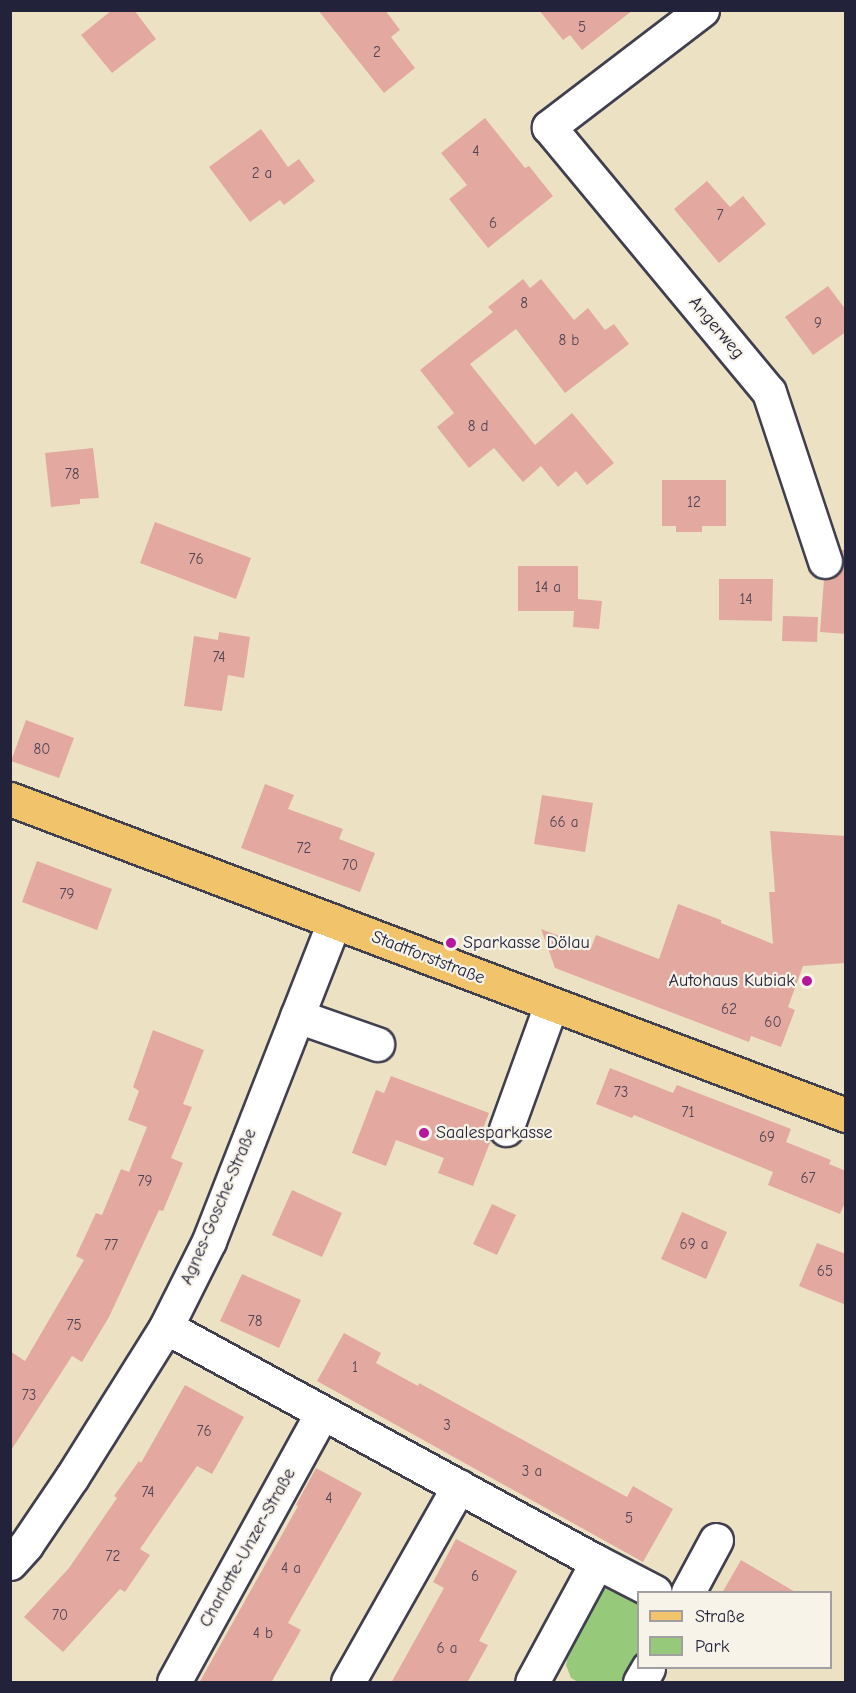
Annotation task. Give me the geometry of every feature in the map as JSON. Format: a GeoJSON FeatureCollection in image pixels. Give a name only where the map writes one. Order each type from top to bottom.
{"type":"FeatureCollection","features":[{"type":"Feature","properties":{"kind":"main road","name":"Stadtforststraße"},"geometry":{"type":"LineString","coordinates":[[10,799],[846,1115]]}},
{"type":"Feature","properties":{"kind":"street","name":"Angerweg"},"geometry":{"type":"LineString","coordinates":[[702,10],[549,127],[769,392],[825,561]]}},
{"type":"Feature","properties":{"kind":"street","name":"Agnes-Gosche-Straße"},"geometry":{"type":"LineString","coordinates":[[10,1563],[26,1545],[72,1477],[166,1327],[209,1241],[334,922]]}},
{"type":"Feature","properties":{"kind":"street"},"geometry":{"type":"LineString","coordinates":[[506,1129],[551,1005]]}},
{"type":"Feature","properties":{"kind":"street"},"geometry":{"type":"LineString","coordinates":[[297,1016],[377,1044]]}},
{"type":"Feature","properties":{"kind":"street"},"geometry":{"type":"LineString","coordinates":[[166,1327],[651,1591]]}},
{"type":"Feature","properties":{"kind":"street","name":"Charlotte-Unzer-Straße"},"geometry":{"type":"LineString","coordinates":[[174,1683],[322,1413]]}},
{"type":"Feature","properties":{"kind":"street"},"geometry":{"type":"LineString","coordinates":[[348,1683],[459,1486]]}},
{"type":"Feature","properties":{"kind":"street"},"geometry":{"type":"LineString","coordinates":[[689,1591],[716,1540]]}},
{"type":"Feature","properties":{"kind":"street"},"geometry":{"type":"LineString","coordinates":[[543,1679],[597,1562]]}},
{"type":"Feature","properties":{"kind":"street"},"geometry":{"type":"LineString","coordinates":[[640,1683],[647,1669]]}},
{"type":"Feature","properties":{"kind":"green space"},"geometry":{"type":"Polygon","coordinates":[[[610,1586],[637,1597],[637,1667],[629,1682],[578,1682],[571,1678],[566,1665],[569,1648],[601,1590],[610,1586]]]}},
{"type":"Feature","properties":{"kind":"building"},"geometry":{"type":"Polygon","coordinates":[[[112,10],[134,10],[156,39],[112,73],[81,35],[112,10]]]}},
{"type":"Feature","properties":{"kind":"building"},"geometry":{"type":"Polygon","coordinates":[[[318,10],[385,10],[400,30],[391,37],[415,68],[384,93],[318,10]]]}},
{"type":"Feature","properties":{"kind":"building"},"geometry":{"type":"Polygon","coordinates":[[[539,10],[633,10],[582,50],[570,35],[563,40],[539,10]]]}},
{"type":"Feature","properties":{"kind":"building"},"geometry":{"type":"Polygon","coordinates":[[[485,118],[525,168],[529,166],[553,196],[488,248],[449,199],[467,185],[441,153],[485,118]]]}},
{"type":"Feature","properties":{"kind":"building"},"geometry":{"type":"Polygon","coordinates":[[[261,129],[288,167],[299,159],[315,181],[284,205],[280,200],[250,222],[209,167],[261,129]]]}},
{"type":"Feature","properties":{"kind":"building"},"geometry":{"type":"Polygon","coordinates":[[[707,181],[730,207],[743,196],[766,224],[719,263],[674,209],[707,181]]]}},
{"type":"Feature","properties":{"kind":"building"},"geometry":{"type":"Polygon","coordinates":[[[523,279],[530,288],[541,279],[574,320],[588,308],[605,330],[614,324],[629,344],[565,393],[516,329],[470,364],[535,445],[572,413],[614,463],[587,485],[576,471],[558,487],[541,466],[523,482],[494,448],[469,468],[437,427],[454,413],[420,370],[493,312],[488,307],[523,279]]]}},
{"type":"Feature","properties":{"kind":"building"},"geometry":{"type":"Polygon","coordinates":[[[828,286],[846,310],[846,332],[813,355],[785,317],[828,286]]]}},
{"type":"Feature","properties":{"kind":"building"},"geometry":{"type":"Polygon","coordinates":[[[93,448],[99,498],[80,499],[80,504],[51,507],[45,453],[93,448]]]}},
{"type":"Feature","properties":{"kind":"building"},"geometry":{"type":"Polygon","coordinates":[[[662,480],[726,480],[726,526],[702,526],[702,532],[676,532],[676,526],[662,526],[662,480]]]}},
{"type":"Feature","properties":{"kind":"building"},"geometry":{"type":"Polygon","coordinates":[[[155,522],[251,558],[236,599],[140,563],[155,522]]]}},
{"type":"Feature","properties":{"kind":"building"},"geometry":{"type":"Polygon","coordinates":[[[841,550],[846,550],[846,634],[820,632],[824,579],[831,579],[839,573],[843,564],[841,550]]]}},
{"type":"Feature","properties":{"kind":"building"},"geometry":{"type":"Polygon","coordinates":[[[518,566],[578,566],[578,599],[602,601],[599,629],[573,627],[574,611],[518,611],[518,566]]]}},
{"type":"Feature","properties":{"kind":"building"},"geometry":{"type":"Polygon","coordinates":[[[719,579],[773,579],[772,621],[719,620],[719,579]]]}},
{"type":"Feature","properties":{"kind":"building"},"geometry":{"type":"Polygon","coordinates":[[[783,616],[818,617],[817,642],[782,641],[783,616]]]}},
{"type":"Feature","properties":{"kind":"building"},"geometry":{"type":"Polygon","coordinates":[[[219,632],[250,637],[244,678],[228,675],[222,711],[184,706],[194,636],[218,640],[219,632]]]}},
{"type":"Feature","properties":{"kind":"building"},"geometry":{"type":"Polygon","coordinates":[[[26,720],[74,738],[59,778],[11,761],[26,720]]]}},
{"type":"Feature","properties":{"kind":"building"},"geometry":{"type":"Polygon","coordinates":[[[265,784],[294,795],[288,809],[343,829],[339,839],[375,853],[360,892],[241,848],[265,784]]]}},
{"type":"Feature","properties":{"kind":"building"},"geometry":{"type":"Polygon","coordinates":[[[542,795],[593,803],[585,852],[534,844],[542,795]]]}},
{"type":"Feature","properties":{"kind":"building"},"geometry":{"type":"Polygon","coordinates":[[[770,831],[846,836],[846,963],[803,966],[788,1007],[795,1010],[781,1047],[751,1036],[749,1042],[555,968],[541,929],[591,948],[596,935],[659,959],[678,904],[721,920],[721,923],[773,944],[769,892],[775,892],[770,831]]]}},
{"type":"Feature","properties":{"kind":"building"},"geometry":{"type":"Polygon","coordinates":[[[37,861],[112,889],[97,930],[22,902],[37,861]]]}},
{"type":"Feature","properties":{"kind":"building"},"geometry":{"type":"Polygon","coordinates":[[[153,1030],[204,1050],[183,1104],[192,1107],[171,1158],[183,1163],[163,1211],[159,1210],[109,1317],[82,1362],[72,1356],[10,1452],[10,1351],[25,1361],[84,1260],[76,1256],[96,1213],[102,1215],[121,1169],[129,1172],[147,1127],[128,1120],[139,1091],[133,1087],[153,1030]]]}},
{"type":"Feature","properties":{"kind":"building"},"geometry":{"type":"Polygon","coordinates":[[[610,1068],[673,1093],[677,1085],[791,1129],[786,1142],[831,1160],[829,1164],[846,1171],[846,1200],[840,1214],[768,1185],[773,1172],[634,1115],[632,1118],[596,1104],[610,1068]]]}},
{"type":"Feature","properties":{"kind":"building","name":"Saalesparkasse"},"geometry":{"type":"Polygon","coordinates":[[[391,1076],[489,1113],[482,1131],[488,1133],[491,1140],[473,1186],[438,1173],[444,1158],[396,1140],[386,1166],[352,1153],[376,1090],[384,1093],[391,1076]]]}},
{"type":"Feature","properties":{"kind":"building"},"geometry":{"type":"Polygon","coordinates":[[[292,1190],[342,1213],[322,1257],[272,1235],[292,1190]]]}},
{"type":"Feature","properties":{"kind":"building"},"geometry":{"type":"Polygon","coordinates":[[[492,1204],[516,1215],[497,1255],[473,1244],[492,1204]]]}},
{"type":"Feature","properties":{"kind":"building"},"geometry":{"type":"Polygon","coordinates":[[[682,1212],[727,1232],[706,1279],[661,1259],[682,1212]]]}},
{"type":"Feature","properties":{"kind":"building"},"geometry":{"type":"Polygon","coordinates":[[[817,1243],[846,1254],[846,1305],[799,1286],[817,1243]]]}},
{"type":"Feature","properties":{"kind":"building"},"geometry":{"type":"Polygon","coordinates":[[[242,1274],[301,1300],[279,1348],[220,1321],[242,1274]]]}},
{"type":"Feature","properties":{"kind":"building"},"geometry":{"type":"Polygon","coordinates":[[[344,1333],[381,1353],[376,1363],[418,1386],[419,1383],[627,1497],[633,1486],[673,1509],[643,1562],[317,1381],[344,1333]]]}},
{"type":"Feature","properties":{"kind":"building"},"geometry":{"type":"Polygon","coordinates":[[[185,1385],[244,1417],[212,1474],[197,1466],[140,1549],[150,1555],[125,1592],[120,1589],[63,1652],[24,1617],[69,1568],[117,1498],[114,1496],[139,1461],[141,1463],[185,1385]]]}},
{"type":"Feature","properties":{"kind":"building"},"geometry":{"type":"Polygon","coordinates":[[[316,1468],[362,1493],[288,1623],[301,1630],[271,1683],[199,1683],[298,1506],[296,1505],[316,1468]]]}},
{"type":"Feature","properties":{"kind":"building"},"geometry":{"type":"Polygon","coordinates":[[[456,1539],[517,1571],[479,1641],[488,1645],[467,1683],[391,1683],[444,1588],[433,1582],[456,1539]]]}},
{"type":"Feature","properties":{"kind":"building"},"geometry":{"type":"Polygon","coordinates":[[[741,1560],[794,1591],[723,1591],[741,1560]]]}},
{"type":"Feature","properties":{"kind":"place","name":"Sparkasse Dölau"},"geometry":{"type":"Point","coordinates":[451,943]}},
{"type":"Feature","properties":{"kind":"place","name":"Autohaus Kubiak"},"geometry":{"type":"Point","coordinates":[807,981]}},
{"type":"Feature","properties":{"kind":"place","name":"Saalesparkasse"},"geometry":{"type":"Point","coordinates":[424,1133]}}]}
